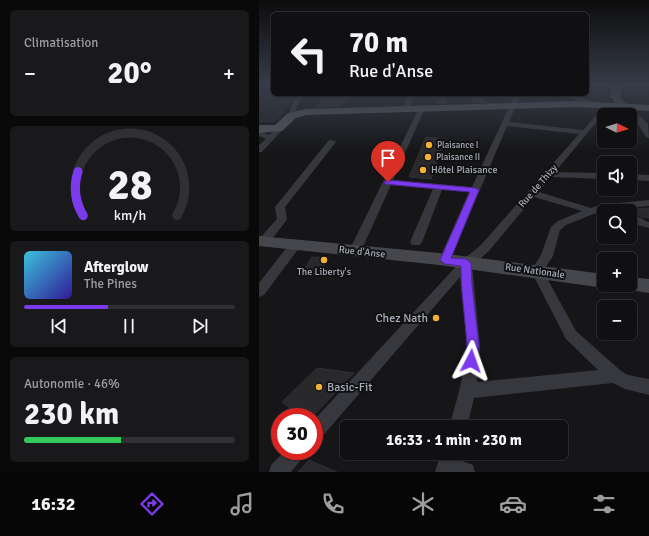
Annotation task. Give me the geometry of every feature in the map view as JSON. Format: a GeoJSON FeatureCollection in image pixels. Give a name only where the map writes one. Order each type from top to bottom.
{"type":"FeatureCollection","features":[{"type":"Feature","properties":{"kind":"main road"},"geometry":{"type":"LineString","coordinates":[[264,133],[281,127],[292,115],[306,112],[466,107]]}},
{"type":"Feature","properties":{"kind":"main road"},"geometry":{"type":"LineString","coordinates":[[626,107],[649,108]]}},
{"type":"Feature","properties":{"kind":"main road","name":"Rue d'Anse"},"geometry":{"type":"LineString","coordinates":[[262,241],[466,263]]}},
{"type":"Feature","properties":{"kind":"main road","name":"Rue Nationale"},"geometry":{"type":"LineString","coordinates":[[466,263],[597,280]]}},
{"type":"Feature","properties":{"kind":"main road"},"geometry":{"type":"LineString","coordinates":[[637,285],[649,286]]}},
{"type":"Feature","properties":{"kind":"street"},"geometry":{"type":"LineString","coordinates":[[292,115],[294,107]]}},
{"type":"Feature","properties":{"kind":"street"},"geometry":{"type":"LineString","coordinates":[[445,260],[513,107]]}},
{"type":"Feature","properties":{"kind":"street","name":"Rue de Thizy"},"geometry":{"type":"LineString","coordinates":[[323,423],[466,263],[484,249],[606,107]]}},
{"type":"Feature","properties":{"kind":"street"},"geometry":{"type":"LineString","coordinates":[[625,107],[648,129]]}},
{"type":"Feature","properties":{"kind":"street"},"geometry":{"type":"LineString","coordinates":[[355,251],[422,108]]}},
{"type":"Feature","properties":{"kind":"street"},"geometry":{"type":"LineString","coordinates":[[505,124],[585,132]]}},
{"type":"Feature","properties":{"kind":"street"},"geometry":{"type":"LineString","coordinates":[[259,150],[264,133]]}},
{"type":"Feature","properties":{"kind":"street"},"geometry":{"type":"LineString","coordinates":[[262,241],[281,219],[280,207],[332,142]]}},
{"type":"Feature","properties":{"kind":"street"},"geometry":{"type":"LineString","coordinates":[[549,174],[597,176]]}},
{"type":"Feature","properties":{"kind":"street"},"geometry":{"type":"LineString","coordinates":[[637,177],[649,178]]}},
{"type":"Feature","properties":{"kind":"street"},"geometry":{"type":"LineString","coordinates":[[388,182],[475,190]]}},
{"type":"Feature","properties":{"kind":"street"},"geometry":{"type":"LineString","coordinates":[[416,242],[439,187]]}},
{"type":"Feature","properties":{"kind":"street"},"geometry":{"type":"LineString","coordinates":[[533,193],[591,211]]}},
{"type":"Feature","properties":{"kind":"street"},"geometry":{"type":"LineString","coordinates":[[649,203],[624,205],[591,211],[562,223],[555,230],[547,256],[537,271],[571,335],[615,376],[625,382],[649,387]]}},
{"type":"Feature","properties":{"kind":"street"},"geometry":{"type":"LineString","coordinates":[[637,221],[649,225]]}},
{"type":"Feature","properties":{"kind":"street"},"geometry":{"type":"LineString","coordinates":[[259,292],[295,245]]}},
{"type":"Feature","properties":{"kind":"street"},"geometry":{"type":"LineString","coordinates":[[460,420],[468,391],[473,346],[466,285],[466,263]]}},
{"type":"Feature","properties":{"kind":"street"},"geometry":{"type":"LineString","coordinates":[[468,391],[615,376]]}},
{"type":"Feature","properties":{"kind":"street"},"geometry":{"type":"LineString","coordinates":[[278,472],[289,460]]}},
{"type":"Feature","properties":{"kind":"street"},"geometry":{"type":"LineString","coordinates":[[447,463],[465,472]]}},
{"type":"Feature","properties":{"kind":"shaded area"},"geometry":{"type":"Polygon","coordinates":[[[259,107],[287,107],[280,118],[272,122],[259,123],[259,107]]]}},
{"type":"Feature","properties":{"kind":"building"},"geometry":{"type":"Polygon","coordinates":[[[426,137],[438,138],[434,149],[441,149],[431,179],[409,177],[426,137]]]}},
{"type":"Feature","properties":{"kind":"building"},"geometry":{"type":"Polygon","coordinates":[[[649,208],[649,218],[642,217],[637,214],[637,209],[649,208]]]}},
{"type":"Feature","properties":{"kind":"building","name":"The Liberty's"},"geometry":{"type":"Polygon","coordinates":[[[312,257],[329,258],[321,271],[315,274],[302,273],[312,257]]]}},
{"type":"Feature","properties":{"kind":"building","name":"Basic-Fit"},"geometry":{"type":"Polygon","coordinates":[[[317,368],[354,373],[321,408],[289,408],[282,402],[317,368]]]}},
{"type":"Feature","properties":{"kind":"building"},"geometry":{"type":"Polygon","coordinates":[[[309,460],[337,472],[298,472],[309,460]]]}},
{"type":"Feature","properties":{"kind":"place","name":"Plaisance I"},"geometry":{"type":"Point","coordinates":[429,145]}},
{"type":"Feature","properties":{"kind":"place","name":"Plaisance II"},"geometry":{"type":"Point","coordinates":[428,157]}},
{"type":"Feature","properties":{"kind":"place","name":"Hôtel Plaisance"},"geometry":{"type":"Point","coordinates":[423,170]}},
{"type":"Feature","properties":{"kind":"place","name":"The Liberty's"},"geometry":{"type":"Point","coordinates":[324,260]}},
{"type":"Feature","properties":{"kind":"place","name":"Chez Nath"},"geometry":{"type":"Point","coordinates":[436,318]}},
{"type":"Feature","properties":{"kind":"place","name":"Basic-Fit"},"geometry":{"type":"Point","coordinates":[319,387]}},
{"type":"Feature","properties":{"kind":"route"},"geometry":{"type":"LineString","coordinates":[[388,182],[475,190],[445,260],[466,263],[466,285],[471,314],[473,346],[471,361]]}}]}
